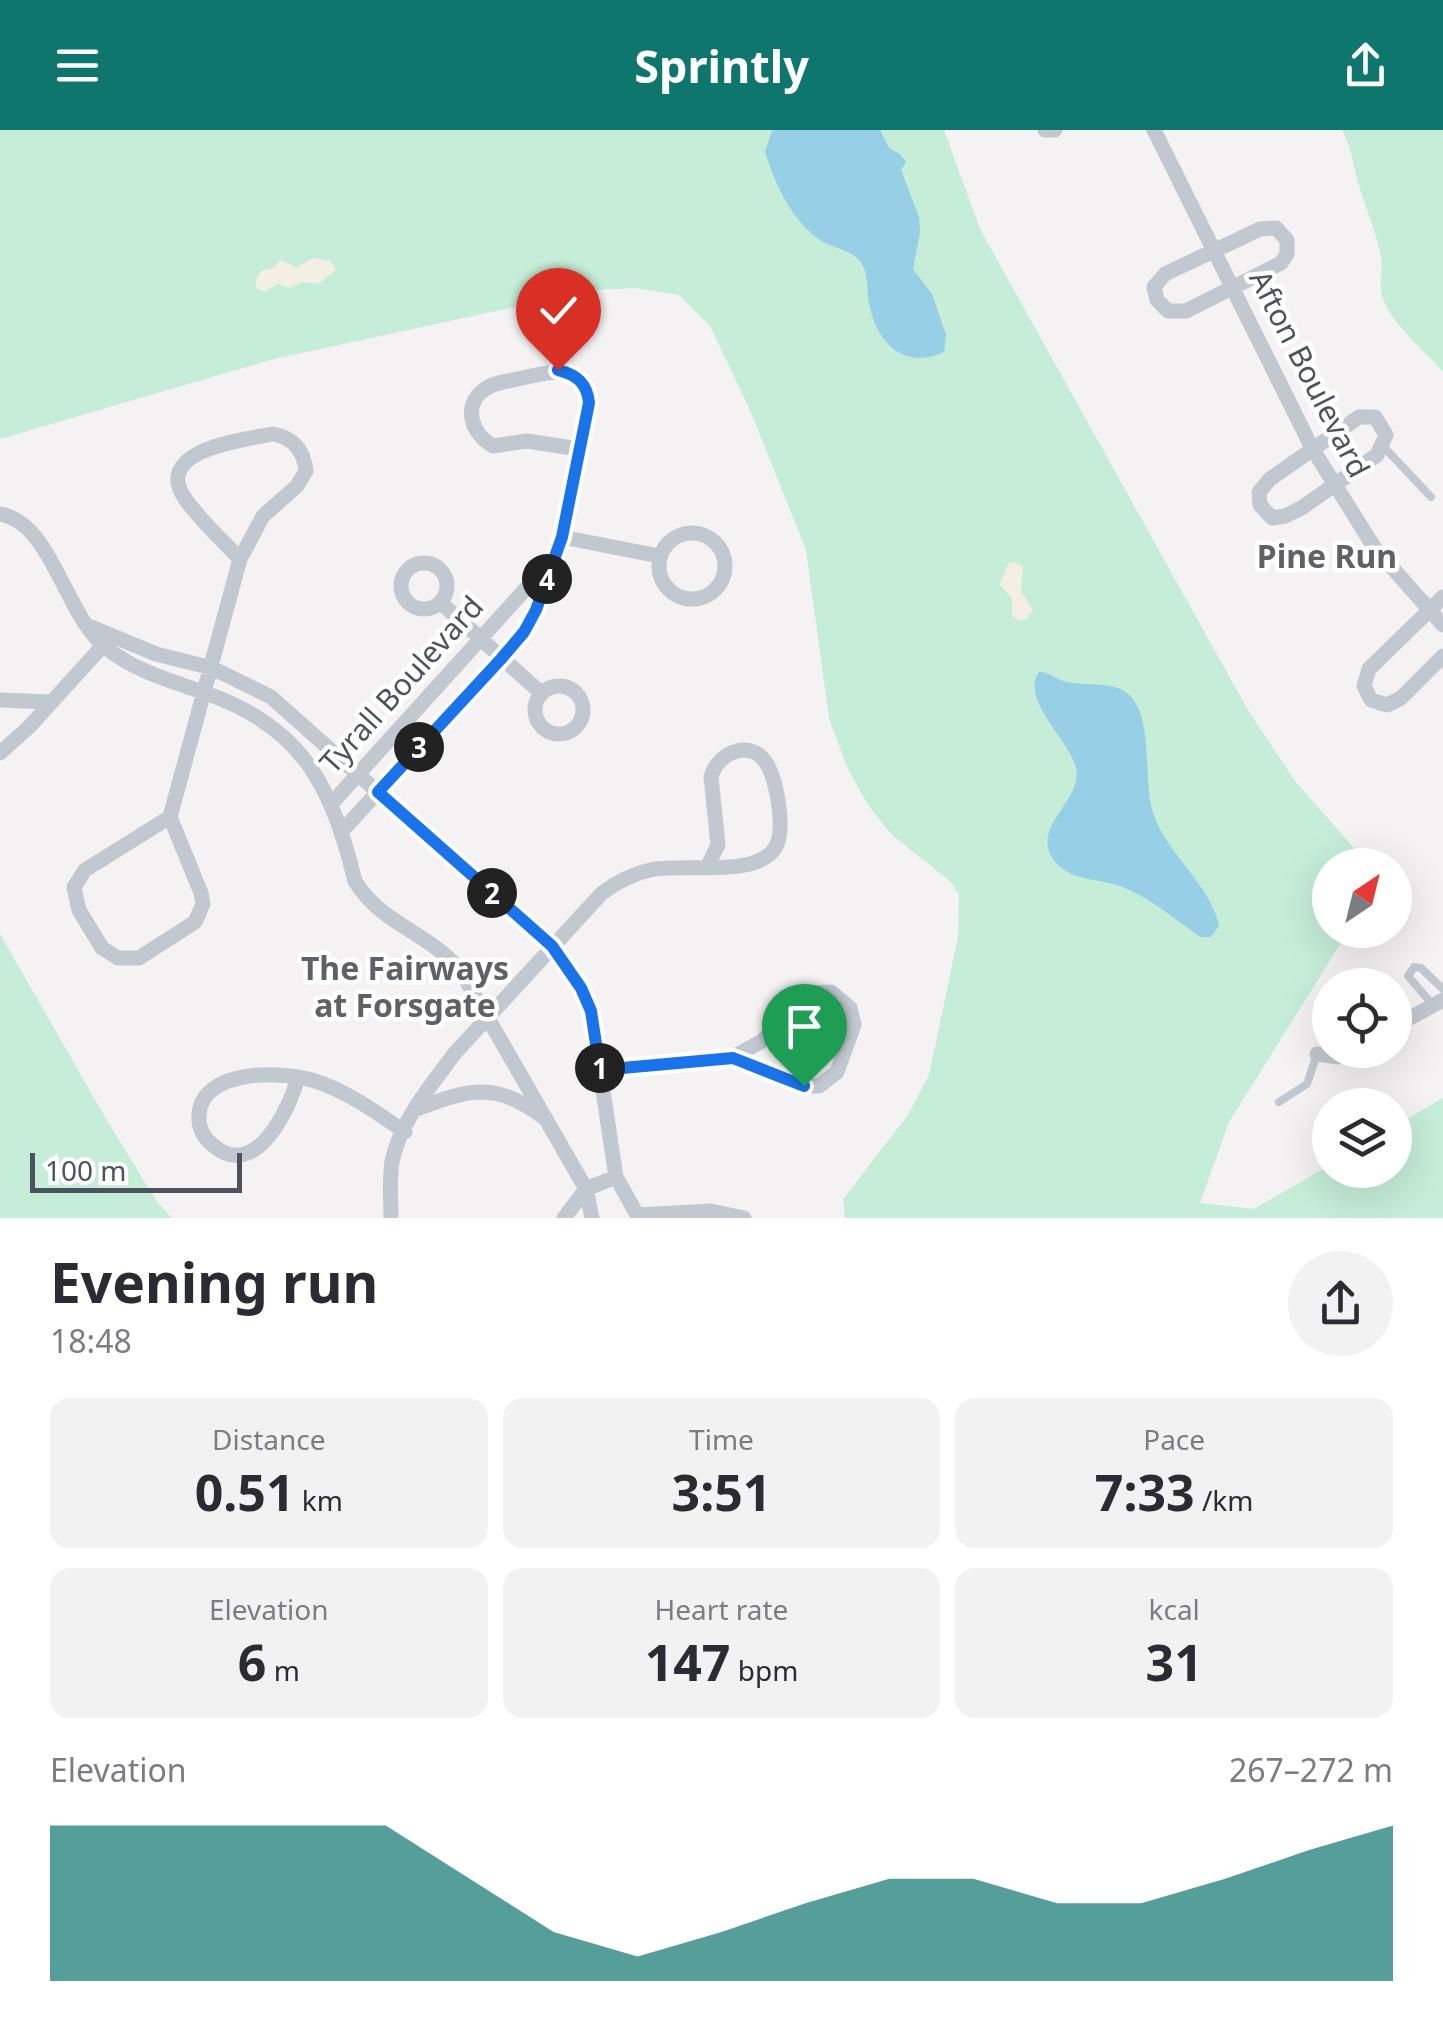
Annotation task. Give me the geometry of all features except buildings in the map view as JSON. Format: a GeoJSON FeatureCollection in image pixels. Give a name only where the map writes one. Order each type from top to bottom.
{"type":"FeatureCollection","features":[{"type":"Feature","properties":{"kind":"street"},"geometry":{"type":"LineString","coordinates":[[1045,130],[1055,130]]}},
{"type":"Feature","properties":{"kind":"street","name":"Afton Boulevard"},"geometry":{"type":"LineString","coordinates":[[1154,130],[1312,448],[1374,547],[1443,624]]}},
{"type":"Feature","properties":{"kind":"street"},"geometry":{"type":"LineString","coordinates":[[1276,228],[1287,240],[1288,254],[1281,264],[1186,311],[1168,311],[1157,300],[1154,287],[1165,274],[1216,251],[1260,230],[1276,228]]}},
{"type":"Feature","properties":{"kind":"street","name":"Tyrall Boulevard"},"geometry":{"type":"LineString","coordinates":[[332,802],[491,650],[524,632],[536,610],[562,537],[580,449],[589,403],[588,391],[582,381],[558,370],[487,386],[478,396],[472,424],[476,434],[493,446],[527,441],[580,449]]}},
{"type":"Feature","properties":{"kind":"street"},"geometry":{"type":"LineString","coordinates":[[1375,417],[1386,434],[1383,446],[1377,455],[1286,516],[1272,518],[1260,505],[1260,492],[1270,479],[1359,418],[1375,417]]}},
{"type":"Feature","properties":{"kind":"street"},"geometry":{"type":"LineString","coordinates":[[170,817],[86,870],[74,888],[79,910],[102,948],[118,958],[138,958],[187,929],[200,914],[202,893],[170,817],[240,560],[263,516],[297,486],[306,471],[301,452],[283,436],[274,434],[214,447],[185,461],[180,471],[177,482],[184,498],[240,560]]}},
{"type":"Feature","properties":{"kind":"street"},"geometry":{"type":"LineString","coordinates":[[0,514],[12,516],[32,531],[66,594],[107,641],[154,676],[232,702],[268,723],[299,753],[332,802],[355,881],[386,915],[451,958],[586,1189],[592,1218]]}},
{"type":"Feature","properties":{"kind":"street"},"geometry":{"type":"LineString","coordinates":[[685,533],[710,538],[720,547],[724,560],[720,584],[710,594],[685,598],[673,593],[659,572],[659,556],[673,538],[685,533]]}},
{"type":"Feature","properties":{"kind":"street"},"geometry":{"type":"LineString","coordinates":[[562,537],[659,556]]}},
{"type":"Feature","properties":{"kind":"street","name":"Tyrall Boulevard"},"geometry":{"type":"LineString","coordinates":[[342,831],[378,792],[491,650],[552,560]]}},
{"type":"Feature","properties":{"kind":"street"},"geometry":{"type":"LineString","coordinates":[[1443,598],[1369,669],[1364,686],[1372,700],[1387,705],[1401,698],[1443,656]]}},
{"type":"Feature","properties":{"kind":"street"},"geometry":{"type":"LineString","coordinates":[[441,603],[541,694]]}},
{"type":"Feature","properties":{"kind":"street"},"geometry":{"type":"LineString","coordinates":[[107,641],[212,668],[271,696],[552,946],[581,988],[591,1011],[616,1178],[638,1216],[711,1210],[744,1218]]}},
{"type":"Feature","properties":{"kind":"street"},"geometry":{"type":"LineString","coordinates":[[0,753],[29,728],[107,641]]}},
{"type":"Feature","properties":{"kind":"street"},"geometry":{"type":"LineString","coordinates":[[0,700],[50,702]]}},
{"type":"Feature","properties":{"kind":"street"},"geometry":{"type":"LineString","coordinates":[[391,1218],[392,1165],[417,1109],[455,1052],[602,893],[629,876],[648,870],[751,866],[772,852],[781,824],[769,767],[754,754],[736,750],[726,753],[713,768],[710,777],[718,845],[708,865]]}},
{"type":"Feature","properties":{"kind":"street"},"geometry":{"type":"LineString","coordinates":[[600,1070],[733,1058],[762,1041],[810,993],[831,992],[850,1008],[854,1025],[837,1072],[818,1086],[804,1086],[733,1058]]}},
{"type":"Feature","properties":{"kind":"street"},"geometry":{"type":"LineString","coordinates":[[1412,1017],[1438,1002]]}},
{"type":"Feature","properties":{"kind":"street"},"geometry":{"type":"LineString","coordinates":[[298,1076],[284,1116],[255,1150],[245,1154],[223,1153],[206,1139],[199,1120],[200,1107],[215,1085],[226,1080],[298,1076],[355,1099],[404,1132]]}},
{"type":"Feature","properties":{"kind":"street"},"geometry":{"type":"LineString","coordinates":[[417,1109],[478,1090],[507,1094],[550,1123]]}},
{"type":"Feature","properties":{"kind":"street"},"geometry":{"type":"LineString","coordinates":[[564,1218],[586,1189],[616,1178]]}},
{"type":"Feature","properties":{"kind":"lane"},"geometry":{"type":"LineString","coordinates":[[1383,446],[1432,497]]}},
{"type":"Feature","properties":{"kind":"lane"},"geometry":{"type":"LineString","coordinates":[[1438,1002],[1411,983],[1408,976],[1414,967],[1421,968],[1443,989]]}},
{"type":"Feature","properties":{"kind":"lane"},"geometry":{"type":"LineString","coordinates":[[1279,1102],[1307,1084],[1312,1068]]}},
{"type":"Feature","properties":{"kind":"green space"},"geometry":{"type":"Polygon","coordinates":[[[0,130],[944,130],[980,229],[1249,712],[1295,781],[1354,848],[1312,848],[1312,948],[1338,948],[1325,968],[1312,968],[1312,989],[1229,1122],[1200,1203],[1254,1209],[1312,1175],[1312,1188],[1412,1188],[1412,1116],[1443,1098],[1443,1218],[845,1218],[843,1199],[908,1115],[929,1075],[958,937],[959,895],[951,882],[892,835],[868,805],[847,767],[829,718],[806,550],[749,408],[710,326],[679,295],[636,288],[593,290],[274,359],[0,439],[0,130]]]}},
{"type":"Feature","properties":{"kind":"green space"},"geometry":{"type":"Polygon","coordinates":[[[1342,130],[1443,130],[1443,372],[1403,330],[1384,301],[1379,247],[1342,130]]]}},
{"type":"Feature","properties":{"kind":"green space"},"geometry":{"type":"Polygon","coordinates":[[[0,934],[106,1119],[157,1202],[172,1218],[0,1218],[0,934]]]}},
{"type":"Feature","properties":{"kind":"sand"},"geometry":{"type":"Polygon","coordinates":[[[314,258],[330,261],[336,270],[320,283],[301,282],[291,288],[278,284],[264,292],[256,288],[261,271],[281,260],[296,267],[314,258]]]}},
{"type":"Feature","properties":{"kind":"sand"},"geometry":{"type":"Polygon","coordinates":[[[1008,564],[1023,566],[1021,592],[1033,610],[1020,621],[1012,616],[1012,598],[1000,585],[1008,564]]]}},
{"type":"Feature","properties":{"kind":"water"},"geometry":{"type":"Polygon","coordinates":[[[772,130],[880,130],[889,148],[901,155],[906,162],[901,170],[919,217],[913,269],[932,294],[946,335],[944,352],[916,358],[885,341],[873,317],[862,264],[850,253],[812,234],[786,202],[765,152],[772,130]]]}},
{"type":"Feature","properties":{"kind":"water"},"geometry":{"type":"Polygon","coordinates":[[[1039,672],[1067,682],[1111,686],[1133,699],[1143,724],[1153,813],[1168,842],[1207,896],[1219,926],[1211,937],[1201,937],[1135,892],[1069,873],[1049,852],[1051,827],[1072,792],[1076,768],[1036,695],[1039,672]]]}},
{"type":"Feature","properties":{"kind":"district","name":"Pine Run"},"geometry":{"type":"Point","coordinates":[1327,557]}},
{"type":"Feature","properties":{"kind":"district","name":"The Fairways at Forsgate"},"geometry":{"type":"Point","coordinates":[405,988]}},
{"type":"Feature","properties":{"kind":"route"},"geometry":{"type":"LineString","coordinates":[[558,370],[582,381],[589,403],[562,537],[536,610],[524,632],[501,659],[378,792],[552,946],[581,988],[591,1011],[600,1070],[733,1058],[804,1086]]}}]}
